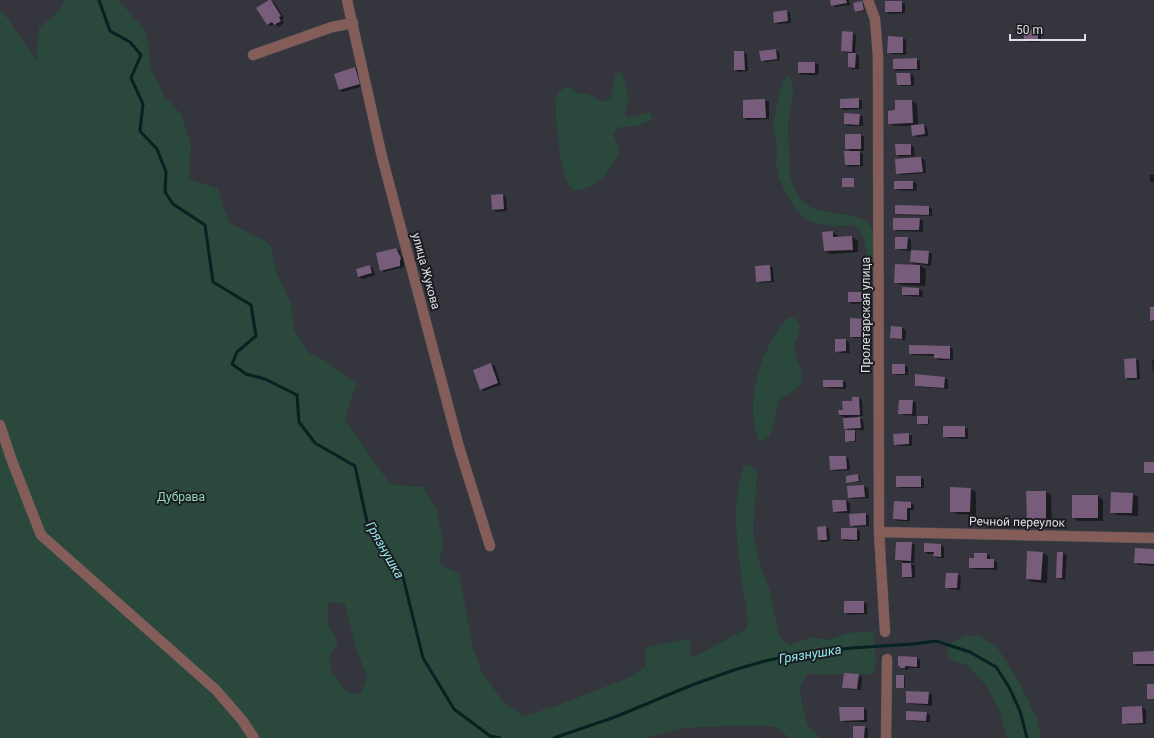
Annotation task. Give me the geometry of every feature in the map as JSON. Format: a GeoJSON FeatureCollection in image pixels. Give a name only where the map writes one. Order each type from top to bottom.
{"type":"FeatureCollection","features":[{"type":"Feature","properties":{"kind":"street","name":"улица Жукова"},"geometry":{"type":"LineString","coordinates":[[347,0],[382,157],[459,447],[490,546]]}},
{"type":"Feature","properties":{"kind":"street","name":"Пролетарская улица"},"geometry":{"type":"LineString","coordinates":[[868,0],[875,19],[878,56],[879,532],[885,632]]}},
{"type":"Feature","properties":{"kind":"street"},"geometry":{"type":"LineString","coordinates":[[253,55],[332,27],[352,22]]}},
{"type":"Feature","properties":{"kind":"street"},"geometry":{"type":"LineString","coordinates":[[0,425],[12,461],[41,535],[216,690],[242,720],[254,738]]}},
{"type":"Feature","properties":{"kind":"street","name":"Речной переулок"},"geometry":{"type":"LineString","coordinates":[[879,532],[1154,538]]}},
{"type":"Feature","properties":{"kind":"street"},"geometry":{"type":"LineString","coordinates":[[886,738],[887,659]]}},
{"type":"Feature","properties":{"kind":"green space","name":"Дубрава"},"geometry":{"type":"Polygon","coordinates":[[[64,0],[118,0],[146,31],[151,69],[165,97],[182,115],[191,146],[189,179],[218,189],[230,223],[270,244],[277,274],[291,304],[294,329],[309,353],[329,363],[357,384],[349,404],[345,420],[390,484],[423,487],[437,511],[443,543],[439,565],[459,573],[473,649],[482,672],[504,703],[524,716],[556,706],[630,677],[646,666],[646,647],[690,639],[691,658],[747,629],[747,614],[737,543],[736,511],[737,496],[744,466],[750,464],[757,472],[753,532],[759,561],[770,591],[779,636],[789,645],[814,637],[828,640],[847,633],[873,631],[876,660],[873,674],[807,674],[800,687],[807,724],[820,738],[790,738],[774,726],[725,726],[683,728],[646,738],[0,738],[0,10],[3,12],[36,60],[39,28],[60,10],[64,0]],[[328,602],[328,624],[338,642],[329,656],[332,673],[348,693],[361,694],[367,678],[355,644],[345,604],[328,602]]]}},
{"type":"Feature","properties":{"kind":"green space"},"geometry":{"type":"Polygon","coordinates":[[[620,72],[623,74],[629,99],[625,116],[632,117],[644,113],[651,113],[652,120],[635,126],[621,127],[614,131],[613,134],[620,150],[608,172],[590,187],[573,190],[568,183],[562,164],[556,120],[557,96],[559,92],[569,86],[579,94],[588,95],[601,102],[610,99],[616,73],[620,72]]]}},
{"type":"Feature","properties":{"kind":"green space"},"geometry":{"type":"Polygon","coordinates":[[[787,76],[790,76],[793,87],[788,131],[790,173],[794,189],[801,200],[807,205],[816,209],[855,217],[869,224],[873,231],[875,244],[871,262],[868,261],[864,242],[859,229],[846,225],[831,226],[810,221],[798,211],[782,185],[777,168],[777,148],[774,126],[775,112],[783,81],[787,76]]]}},
{"type":"Feature","properties":{"kind":"green space"},"geometry":{"type":"Polygon","coordinates":[[[789,317],[796,319],[800,328],[794,350],[802,374],[801,383],[794,391],[779,400],[772,430],[765,439],[759,441],[753,414],[756,382],[759,370],[769,346],[781,325],[789,317]]]}},
{"type":"Feature","properties":{"kind":"green space"},"geometry":{"type":"Polygon","coordinates":[[[965,636],[979,636],[997,647],[1016,676],[1037,719],[1041,738],[1007,738],[999,709],[986,686],[969,666],[949,659],[947,645],[965,636]]]}},
{"type":"Feature","properties":{"kind":"building"},"geometry":{"type":"Polygon","coordinates":[[[271,0],[281,16],[279,17],[281,21],[274,25],[272,22],[267,25],[256,8],[271,0]]]}},
{"type":"Feature","properties":{"kind":"building"},"geometry":{"type":"Polygon","coordinates":[[[830,0],[846,0],[847,3],[831,6],[830,0]]]}},
{"type":"Feature","properties":{"kind":"building"},"geometry":{"type":"Polygon","coordinates":[[[862,1],[864,10],[855,12],[853,3],[862,1]]]}},
{"type":"Feature","properties":{"kind":"building"},"geometry":{"type":"Polygon","coordinates":[[[885,1],[902,1],[902,12],[885,12],[885,1]]]}},
{"type":"Feature","properties":{"kind":"building"},"geometry":{"type":"Polygon","coordinates":[[[787,10],[788,21],[774,23],[773,12],[787,10]]]}},
{"type":"Feature","properties":{"kind":"building"},"geometry":{"type":"Polygon","coordinates":[[[1038,29],[1038,41],[1024,41],[1024,30],[1038,29]]]}},
{"type":"Feature","properties":{"kind":"building"},"geometry":{"type":"Polygon","coordinates":[[[842,31],[853,32],[852,52],[841,51],[842,31]]]}},
{"type":"Feature","properties":{"kind":"building"},"geometry":{"type":"Polygon","coordinates":[[[888,36],[903,37],[903,53],[887,53],[888,36]]]}},
{"type":"Feature","properties":{"kind":"building"},"geometry":{"type":"Polygon","coordinates":[[[776,49],[777,59],[761,61],[759,51],[776,49]]]}},
{"type":"Feature","properties":{"kind":"building"},"geometry":{"type":"Polygon","coordinates":[[[734,51],[744,51],[745,70],[734,70],[734,51]]]}},
{"type":"Feature","properties":{"kind":"building"},"geometry":{"type":"Polygon","coordinates":[[[848,53],[856,53],[855,68],[848,67],[848,53]]]}},
{"type":"Feature","properties":{"kind":"building"},"geometry":{"type":"Polygon","coordinates":[[[917,58],[917,69],[893,69],[893,59],[917,58]]]}},
{"type":"Feature","properties":{"kind":"building"},"geometry":{"type":"Polygon","coordinates":[[[798,62],[815,62],[815,73],[798,73],[798,62]]]}},
{"type":"Feature","properties":{"kind":"building"},"geometry":{"type":"Polygon","coordinates":[[[355,67],[360,84],[339,90],[334,74],[355,67]]]}},
{"type":"Feature","properties":{"kind":"building"},"geometry":{"type":"Polygon","coordinates":[[[896,73],[910,73],[911,85],[897,85],[896,73]]]}},
{"type":"Feature","properties":{"kind":"building"},"geometry":{"type":"Polygon","coordinates":[[[859,98],[859,108],[840,108],[840,99],[859,98]]]}},
{"type":"Feature","properties":{"kind":"building"},"geometry":{"type":"Polygon","coordinates":[[[765,99],[766,118],[743,118],[743,100],[765,99]]]}},
{"type":"Feature","properties":{"kind":"building"},"geometry":{"type":"Polygon","coordinates":[[[895,100],[912,100],[913,123],[888,124],[888,111],[895,110],[895,100]]]}},
{"type":"Feature","properties":{"kind":"building"},"geometry":{"type":"Polygon","coordinates":[[[844,113],[860,114],[859,125],[844,124],[844,113]]]}},
{"type":"Feature","properties":{"kind":"building"},"geometry":{"type":"Polygon","coordinates":[[[924,124],[925,134],[912,136],[911,125],[924,124]]]}},
{"type":"Feature","properties":{"kind":"building"},"geometry":{"type":"Polygon","coordinates":[[[845,134],[861,134],[861,149],[845,149],[845,134]]]}},
{"type":"Feature","properties":{"kind":"building"},"geometry":{"type":"Polygon","coordinates":[[[895,144],[911,144],[911,155],[896,155],[895,144]]]}},
{"type":"Feature","properties":{"kind":"building"},"geometry":{"type":"Polygon","coordinates":[[[844,151],[860,151],[860,165],[845,165],[844,151]]]}},
{"type":"Feature","properties":{"kind":"building"},"geometry":{"type":"Polygon","coordinates":[[[921,157],[923,172],[896,174],[895,159],[921,157]]]}},
{"type":"Feature","properties":{"kind":"building"},"geometry":{"type":"Polygon","coordinates":[[[842,178],[854,178],[854,187],[842,187],[842,178]]]}},
{"type":"Feature","properties":{"kind":"building"},"geometry":{"type":"Polygon","coordinates":[[[894,181],[913,181],[913,189],[894,189],[894,181]]]}},
{"type":"Feature","properties":{"kind":"building"},"geometry":{"type":"Polygon","coordinates":[[[503,194],[504,209],[492,210],[491,195],[503,194]]]}},
{"type":"Feature","properties":{"kind":"building"},"geometry":{"type":"Polygon","coordinates":[[[895,205],[929,206],[929,215],[895,214],[895,205]]]}},
{"type":"Feature","properties":{"kind":"building"},"geometry":{"type":"Polygon","coordinates":[[[893,218],[920,218],[919,230],[893,230],[893,218]]]}},
{"type":"Feature","properties":{"kind":"building"},"geometry":{"type":"Polygon","coordinates":[[[833,231],[833,237],[852,236],[853,250],[824,251],[822,232],[833,231]]]}},
{"type":"Feature","properties":{"kind":"building"},"geometry":{"type":"Polygon","coordinates":[[[895,237],[908,237],[907,249],[895,249],[895,237]]]}},
{"type":"Feature","properties":{"kind":"building"},"geometry":{"type":"Polygon","coordinates":[[[396,248],[401,258],[400,266],[380,271],[376,253],[396,248]]]}},
{"type":"Feature","properties":{"kind":"building"},"geometry":{"type":"Polygon","coordinates":[[[911,250],[929,251],[928,264],[910,262],[911,250]]]}},
{"type":"Feature","properties":{"kind":"building"},"geometry":{"type":"Polygon","coordinates":[[[895,264],[920,265],[920,283],[894,283],[895,264]]]}},
{"type":"Feature","properties":{"kind":"building"},"geometry":{"type":"Polygon","coordinates":[[[370,265],[372,273],[358,277],[356,269],[370,265]]]}},
{"type":"Feature","properties":{"kind":"building"},"geometry":{"type":"Polygon","coordinates":[[[770,265],[771,281],[756,282],[755,266],[770,265]]]}},
{"type":"Feature","properties":{"kind":"building"},"geometry":{"type":"Polygon","coordinates":[[[902,287],[919,288],[919,295],[902,295],[902,287]]]}},
{"type":"Feature","properties":{"kind":"building"},"geometry":{"type":"Polygon","coordinates":[[[848,292],[865,292],[865,302],[848,302],[848,292]]]}},
{"type":"Feature","properties":{"kind":"building"},"geometry":{"type":"Polygon","coordinates":[[[1150,307],[1154,307],[1154,320],[1150,321],[1150,307]]]}},
{"type":"Feature","properties":{"kind":"building"},"geometry":{"type":"Polygon","coordinates":[[[850,318],[865,319],[865,337],[850,337],[850,318]]]}},
{"type":"Feature","properties":{"kind":"building"},"geometry":{"type":"Polygon","coordinates":[[[891,326],[902,327],[902,339],[890,338],[891,326]]]}},
{"type":"Feature","properties":{"kind":"building"},"geometry":{"type":"Polygon","coordinates":[[[835,339],[846,339],[846,351],[835,352],[835,339]]]}},
{"type":"Feature","properties":{"kind":"building"},"geometry":{"type":"Polygon","coordinates":[[[909,345],[950,346],[950,359],[934,358],[934,354],[909,354],[909,345]]]}},
{"type":"Feature","properties":{"kind":"building"},"geometry":{"type":"Polygon","coordinates":[[[1136,358],[1137,378],[1125,378],[1124,359],[1136,358]]]}},
{"type":"Feature","properties":{"kind":"building"},"geometry":{"type":"Polygon","coordinates":[[[491,363],[498,383],[480,390],[473,370],[491,363]]]}},
{"type":"Feature","properties":{"kind":"building"},"geometry":{"type":"Polygon","coordinates":[[[892,364],[905,364],[905,374],[892,374],[892,364]]]}},
{"type":"Feature","properties":{"kind":"building"},"geometry":{"type":"Polygon","coordinates":[[[915,374],[945,377],[944,388],[915,386],[915,374]]]}},
{"type":"Feature","properties":{"kind":"building"},"geometry":{"type":"Polygon","coordinates":[[[823,380],[843,380],[843,387],[823,387],[823,380]]]}},
{"type":"Feature","properties":{"kind":"building"},"geometry":{"type":"Polygon","coordinates":[[[852,397],[859,397],[860,415],[839,415],[838,410],[843,410],[842,401],[852,401],[852,397]]]}},
{"type":"Feature","properties":{"kind":"building"},"geometry":{"type":"Polygon","coordinates":[[[899,400],[913,400],[912,414],[898,414],[899,400]]]}},
{"type":"Feature","properties":{"kind":"building"},"geometry":{"type":"Polygon","coordinates":[[[917,416],[928,416],[928,424],[917,424],[917,416]]]}},
{"type":"Feature","properties":{"kind":"building"},"geometry":{"type":"Polygon","coordinates":[[[860,417],[861,428],[844,429],[843,418],[860,417]]]}},
{"type":"Feature","properties":{"kind":"building"},"geometry":{"type":"Polygon","coordinates":[[[943,426],[965,426],[965,437],[943,437],[943,426]]]}},
{"type":"Feature","properties":{"kind":"building"},"geometry":{"type":"Polygon","coordinates":[[[845,430],[855,430],[855,441],[845,442],[845,430]]]}},
{"type":"Feature","properties":{"kind":"building"},"geometry":{"type":"Polygon","coordinates":[[[909,433],[909,444],[894,445],[893,434],[909,433]]]}},
{"type":"Feature","properties":{"kind":"building"},"geometry":{"type":"Polygon","coordinates":[[[829,456],[846,456],[847,469],[830,470],[829,456]]]}},
{"type":"Feature","properties":{"kind":"building"},"geometry":{"type":"Polygon","coordinates":[[[1144,462],[1154,462],[1154,473],[1144,473],[1144,462]]]}},
{"type":"Feature","properties":{"kind":"building"},"geometry":{"type":"Polygon","coordinates":[[[858,474],[859,481],[846,483],[846,476],[858,474]]]}},
{"type":"Feature","properties":{"kind":"building"},"geometry":{"type":"Polygon","coordinates":[[[896,476],[921,476],[921,487],[896,487],[896,476]]]}},
{"type":"Feature","properties":{"kind":"building"},"geometry":{"type":"Polygon","coordinates":[[[864,485],[865,497],[848,498],[847,486],[864,485]]]}},
{"type":"Feature","properties":{"kind":"building"},"geometry":{"type":"Polygon","coordinates":[[[950,487],[971,488],[970,512],[950,512],[950,487]]]}},
{"type":"Feature","properties":{"kind":"building"},"geometry":{"type":"Polygon","coordinates":[[[1026,491],[1046,491],[1046,522],[1027,522],[1026,491]]]}},
{"type":"Feature","properties":{"kind":"building"},"geometry":{"type":"Polygon","coordinates":[[[1111,492],[1133,493],[1132,513],[1110,513],[1111,492]]]}},
{"type":"Feature","properties":{"kind":"building"},"geometry":{"type":"Polygon","coordinates":[[[1072,495],[1098,495],[1098,518],[1072,518],[1072,495]]]}},
{"type":"Feature","properties":{"kind":"building"},"geometry":{"type":"Polygon","coordinates":[[[832,500],[846,500],[847,511],[833,512],[832,500]]]}},
{"type":"Feature","properties":{"kind":"building"},"geometry":{"type":"Polygon","coordinates":[[[894,501],[911,502],[911,508],[907,508],[907,520],[893,519],[894,501]]]}},
{"type":"Feature","properties":{"kind":"building"},"geometry":{"type":"Polygon","coordinates":[[[866,513],[866,525],[850,526],[849,514],[866,513]]]}},
{"type":"Feature","properties":{"kind":"building"},"geometry":{"type":"Polygon","coordinates":[[[826,526],[827,540],[818,540],[817,527],[826,526]]]}},
{"type":"Feature","properties":{"kind":"building"},"geometry":{"type":"Polygon","coordinates":[[[841,528],[857,528],[857,540],[841,539],[841,528]]]}},
{"type":"Feature","properties":{"kind":"building"},"geometry":{"type":"Polygon","coordinates":[[[896,542],[912,542],[911,561],[895,560],[896,542]]]}},
{"type":"Feature","properties":{"kind":"building"},"geometry":{"type":"Polygon","coordinates":[[[924,543],[941,544],[941,557],[933,556],[934,552],[924,552],[924,543]]]}},
{"type":"Feature","properties":{"kind":"building"},"geometry":{"type":"Polygon","coordinates":[[[1135,548],[1154,549],[1154,564],[1134,563],[1135,548]]]}},
{"type":"Feature","properties":{"kind":"building"},"geometry":{"type":"Polygon","coordinates":[[[1027,551],[1043,552],[1041,580],[1026,579],[1027,551]]]}},
{"type":"Feature","properties":{"kind":"building"},"geometry":{"type":"Polygon","coordinates":[[[1057,552],[1063,552],[1062,578],[1056,578],[1057,552]]]}},
{"type":"Feature","properties":{"kind":"building"},"geometry":{"type":"Polygon","coordinates":[[[974,553],[987,553],[987,559],[994,559],[994,568],[969,568],[969,558],[974,558],[974,553]]]}},
{"type":"Feature","properties":{"kind":"building"},"geometry":{"type":"Polygon","coordinates":[[[902,563],[911,563],[912,577],[902,577],[902,563]]]}},
{"type":"Feature","properties":{"kind":"building"},"geometry":{"type":"Polygon","coordinates":[[[946,573],[958,573],[957,588],[945,588],[946,573]]]}},
{"type":"Feature","properties":{"kind":"building"},"geometry":{"type":"Polygon","coordinates":[[[844,601],[864,601],[864,613],[844,613],[844,601]]]}},
{"type":"Feature","properties":{"kind":"building"},"geometry":{"type":"Polygon","coordinates":[[[1154,651],[1154,664],[1133,664],[1133,652],[1154,651]]]}},
{"type":"Feature","properties":{"kind":"building"},"geometry":{"type":"Polygon","coordinates":[[[898,656],[917,657],[917,667],[905,666],[905,668],[900,668],[900,666],[898,666],[898,656]]]}},
{"type":"Feature","properties":{"kind":"building"},"geometry":{"type":"Polygon","coordinates":[[[844,673],[859,674],[857,689],[842,688],[844,673]]]}},
{"type":"Feature","properties":{"kind":"building"},"geometry":{"type":"Polygon","coordinates":[[[896,675],[904,675],[904,688],[896,688],[896,675]]]}},
{"type":"Feature","properties":{"kind":"building"},"geometry":{"type":"Polygon","coordinates":[[[1147,684],[1154,684],[1154,699],[1147,699],[1147,684]]]}},
{"type":"Feature","properties":{"kind":"building"},"geometry":{"type":"Polygon","coordinates":[[[906,691],[929,692],[928,704],[906,703],[906,691]]]}},
{"type":"Feature","properties":{"kind":"building"},"geometry":{"type":"Polygon","coordinates":[[[1142,706],[1143,723],[1122,724],[1122,707],[1142,706]]]}},
{"type":"Feature","properties":{"kind":"building"},"geometry":{"type":"Polygon","coordinates":[[[839,707],[864,707],[864,720],[840,721],[839,707]]]}},
{"type":"Feature","properties":{"kind":"building"},"geometry":{"type":"Polygon","coordinates":[[[906,711],[927,712],[926,721],[906,720],[906,711]]]}},
{"type":"Feature","properties":{"kind":"building"},"geometry":{"type":"Polygon","coordinates":[[[853,726],[865,726],[864,738],[853,738],[853,726]]]}},
{"type":"Feature","properties":{"kind":"waterway","name":"Грязнушка"},"geometry":{"type":"LineString","coordinates":[[99,0],[110,31],[130,42],[141,55],[131,78],[143,104],[140,131],[157,149],[166,172],[165,192],[173,204],[205,225],[213,282],[251,305],[256,336],[237,352],[232,364],[246,374],[265,379],[297,395],[299,422],[315,443],[355,466],[367,522],[402,573],[423,658],[454,709],[490,736],[500,738]]}},
{"type":"Feature","properties":{"kind":"waterway","name":"Грязнушка"},"geometry":{"type":"LineString","coordinates":[[554,738],[615,717],[692,685],[765,661],[797,654],[936,641],[970,652],[996,667],[1009,687],[1020,711],[1027,738]]}}]}
